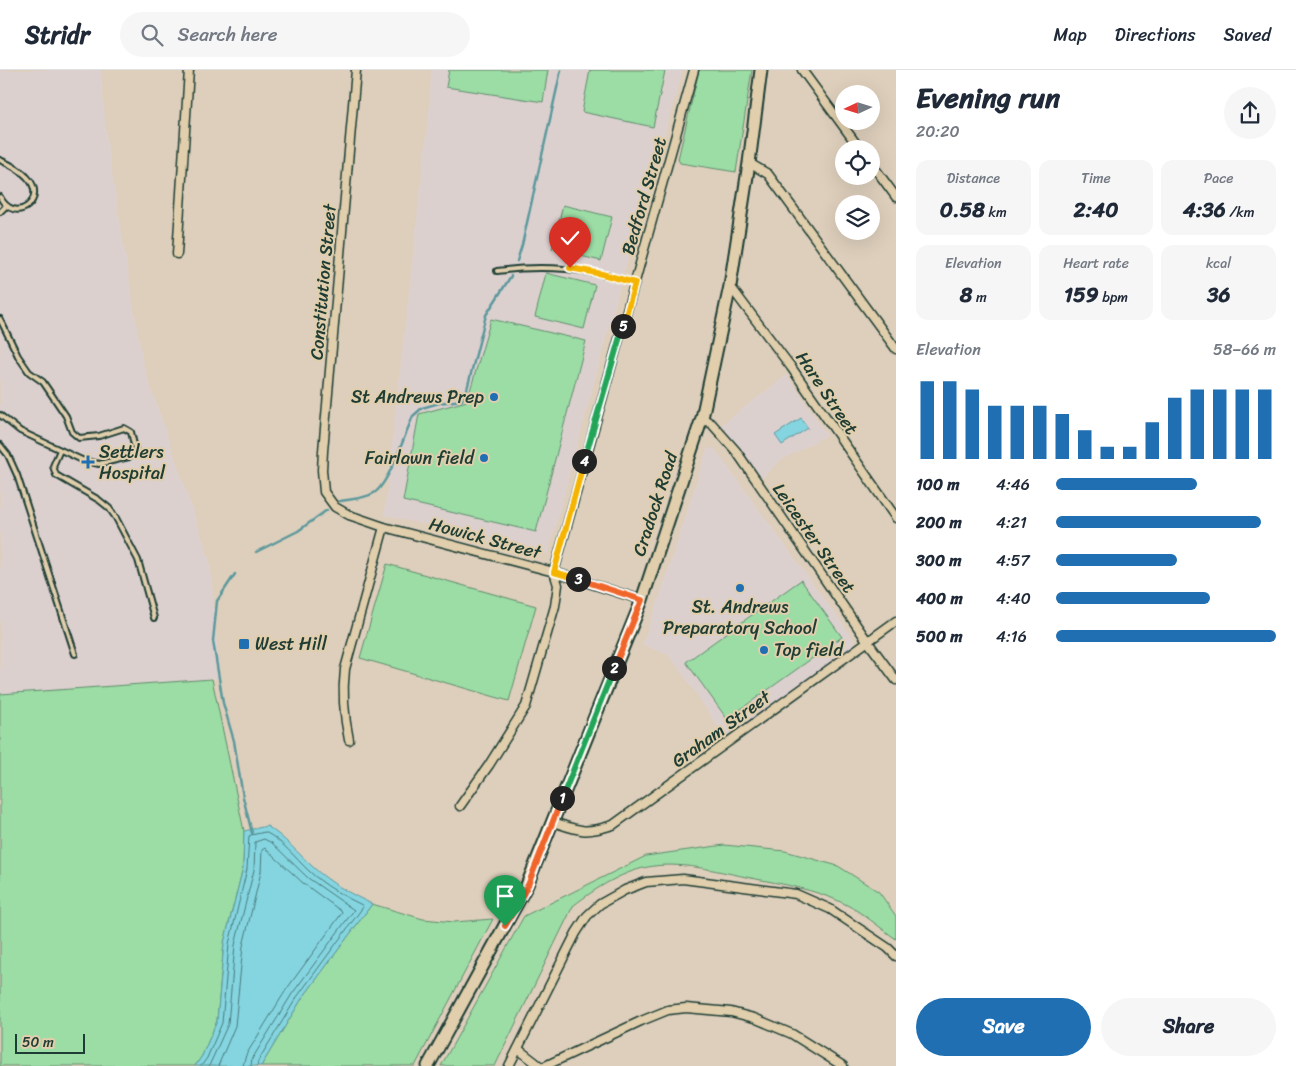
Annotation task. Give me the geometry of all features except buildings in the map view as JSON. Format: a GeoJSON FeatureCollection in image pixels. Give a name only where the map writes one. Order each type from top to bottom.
{"type":"FeatureCollection","features":[{"type":"Feature","properties":{"kind":"main road","name":"Cradock Road"},"geometry":{"type":"LineString","coordinates":[[428,1066],[528,885],[642,600],[702,418],[730,286],[750,163],[762,70]]}},
{"type":"Feature","properties":{"kind":"street"},"geometry":{"type":"LineString","coordinates":[[177,254],[189,70]]}},
{"type":"Feature","properties":{"kind":"street","name":"Constitution Street"},"geometry":{"type":"LineString","coordinates":[[326,496],[322,484],[323,451],[356,70]]}},
{"type":"Feature","properties":{"kind":"street","name":"Bedford Street"},"geometry":{"type":"LineString","coordinates":[[460,806],[489,765],[526,706],[555,606],[558,585],[554,572],[694,70]]}},
{"type":"Feature","properties":{"kind":"street"},"geometry":{"type":"LineString","coordinates":[[802,70],[853,140]]}},
{"type":"Feature","properties":{"kind":"street"},"geometry":{"type":"LineString","coordinates":[[750,163],[768,174],[896,349]]}},
{"type":"Feature","properties":{"kind":"street"},"geometry":{"type":"LineString","coordinates":[[880,175],[896,197]]}},
{"type":"Feature","properties":{"kind":"street","name":"Hare Street"},"geometry":{"type":"LineString","coordinates":[[730,286],[791,366],[896,518]]}},
{"type":"Feature","properties":{"kind":"street","name":"Leicester Street"},"geometry":{"type":"LineString","coordinates":[[702,418],[712,424],[736,451],[896,680]]}},
{"type":"Feature","properties":{"kind":"street","name":"Howick Street"},"geometry":{"type":"LineString","coordinates":[[326,496],[335,507],[350,515],[384,527],[554,572],[642,600]]}},
{"type":"Feature","properties":{"kind":"street"},"geometry":{"type":"LineString","coordinates":[[350,740],[345,720],[342,687],[345,669],[384,527]]}},
{"type":"Feature","properties":{"kind":"street","name":"Graham Street"},"geometry":{"type":"LineString","coordinates":[[553,822],[583,832],[613,825],[896,621]]}},
{"type":"Feature","properties":{"kind":"street"},"geometry":{"type":"LineString","coordinates":[[509,1066],[576,933],[587,916],[600,904],[646,882],[683,879],[796,894],[830,909],[888,948],[896,956]]}},
{"type":"Feature","properties":{"kind":"street"},"geometry":{"type":"LineString","coordinates":[[545,1066],[640,1021],[668,1010],[686,1008],[731,1012],[775,1026],[792,1034],[843,1066]]}},
{"type":"Feature","properties":{"kind":"street"},"geometry":{"type":"LineString","coordinates":[[518,1049],[540,1066]]}},
{"type":"Feature","properties":{"kind":"lane"},"geometry":{"type":"LineString","coordinates":[[0,160],[27,176],[35,190],[33,200],[25,207],[13,210],[6,206],[0,197]]}},
{"type":"Feature","properties":{"kind":"lane"},"geometry":{"type":"LineString","coordinates":[[0,212],[6,206]]}},
{"type":"Feature","properties":{"kind":"lane"},"geometry":{"type":"LineString","coordinates":[[497,271],[525,267],[561,268],[602,274],[635,283]]}},
{"type":"Feature","properties":{"kind":"lane"},"geometry":{"type":"LineString","coordinates":[[0,319],[18,356],[29,372],[43,382],[66,416],[72,432],[79,438],[99,436],[124,428],[131,432],[133,453],[129,457],[99,464],[90,462],[20,431],[0,415]]}},
{"type":"Feature","properties":{"kind":"lane"},"geometry":{"type":"LineString","coordinates":[[0,446],[8,455],[17,475],[76,654]]}},
{"type":"Feature","properties":{"kind":"lane"},"geometry":{"type":"LineString","coordinates":[[60,450],[53,466],[56,475],[99,500],[109,508],[116,518],[138,560],[154,618]]}},
{"type":"Feature","properties":{"kind":"shaded area","name":"Settlers Hospital"},"geometry":{"type":"Polygon","coordinates":[[[0,70],[101,70],[107,142],[143,364],[210,561],[220,678],[0,694],[0,70]]]}},
{"type":"Feature","properties":{"kind":"shaded area","name":"St Andrews Prep"},"geometry":{"type":"Polygon","coordinates":[[[431,70],[683,70],[622,279],[548,554],[384,515],[429,111],[431,70]]]}},
{"type":"Feature","properties":{"kind":"shaded area"},"geometry":{"type":"Polygon","coordinates":[[[787,375],[827,435],[780,461],[762,478],[721,425],[787,375]]]}},
{"type":"Feature","properties":{"kind":"shaded area","name":"St. Andrews Preparatory School"},"geometry":{"type":"Polygon","coordinates":[[[714,448],[853,638],[854,642],[850,651],[726,739],[679,668],[668,655],[642,644],[657,605],[707,449],[714,448]]]}},
{"type":"Feature","properties":{"kind":"green space"},"geometry":{"type":"Polygon","coordinates":[[[449,70],[548,70],[543,102],[446,87],[449,70]]]}},
{"type":"Feature","properties":{"kind":"green space"},"geometry":{"type":"Polygon","coordinates":[[[590,70],[665,71],[653,127],[582,112],[590,70]]]}},
{"type":"Feature","properties":{"kind":"green space"},"geometry":{"type":"Polygon","coordinates":[[[699,70],[752,70],[736,172],[680,163],[678,159],[699,70]]]}},
{"type":"Feature","properties":{"kind":"green space"},"geometry":{"type":"Polygon","coordinates":[[[563,205],[612,217],[601,261],[552,249],[563,205]]]}},
{"type":"Feature","properties":{"kind":"green space"},"geometry":{"type":"Polygon","coordinates":[[[546,273],[595,285],[584,329],[535,317],[546,273]]]}},
{"type":"Feature","properties":{"kind":"green space","name":"Fairlawn field"},"geometry":{"type":"Polygon","coordinates":[[[491,319],[586,341],[536,532],[403,501],[419,414],[467,401],[491,319]]]}},
{"type":"Feature","properties":{"kind":"green space"},"geometry":{"type":"Polygon","coordinates":[[[387,564],[536,606],[509,701],[360,658],[387,564]]]}},
{"type":"Feature","properties":{"kind":"green space","name":"Top field"},"geometry":{"type":"Polygon","coordinates":[[[801,580],[842,637],[727,719],[686,662],[801,580]]]}},
{"type":"Feature","properties":{"kind":"green space"},"geometry":{"type":"Polygon","coordinates":[[[212,679],[244,831],[243,868],[224,943],[217,1021],[202,1056],[195,1066],[0,1066],[0,694],[212,679]]]}},
{"type":"Feature","properties":{"kind":"green space"},"geometry":{"type":"Polygon","coordinates":[[[724,845],[785,851],[838,866],[879,892],[896,916],[896,939],[864,915],[832,898],[786,885],[690,866],[654,866],[632,871],[611,881],[573,906],[495,1066],[441,1066],[524,916],[646,856],[724,845]]]}},
{"type":"Feature","properties":{"kind":"green space"},"geometry":{"type":"Polygon","coordinates":[[[372,904],[423,919],[454,922],[493,919],[415,1066],[261,1066],[301,1000],[372,904]]]}},
{"type":"Feature","properties":{"kind":"water"},"geometry":{"type":"Polygon","coordinates":[[[801,418],[808,428],[782,445],[775,435],[801,418]]]}},
{"type":"Feature","properties":{"kind":"water"},"geometry":{"type":"Polygon","coordinates":[[[267,826],[326,878],[372,904],[301,1000],[261,1066],[195,1066],[202,1056],[217,1021],[224,943],[243,868],[244,831],[267,826]]]}},
{"type":"Feature","properties":{"kind":"waterway"},"geometry":{"type":"LineString","coordinates":[[517,261],[561,70]]}},
{"type":"Feature","properties":{"kind":"waterway"},"geometry":{"type":"LineString","coordinates":[[340,501],[366,496],[380,488],[391,469],[413,416],[422,408],[439,403],[462,400],[466,393],[486,315],[511,276]]}},
{"type":"Feature","properties":{"kind":"waterway"},"geometry":{"type":"LineString","coordinates":[[256,552],[298,531],[327,510]]}},
{"type":"Feature","properties":{"kind":"waterway"},"geometry":{"type":"LineString","coordinates":[[235,574],[217,601],[213,641],[223,703],[234,741],[243,797],[252,833]]}},
{"type":"Feature","properties":{"kind":"place","name":"St Andrews Prep"},"geometry":{"type":"Point","coordinates":[494,397]}},
{"type":"Feature","properties":{"kind":"place","name":"Fairlawn field"},"geometry":{"type":"Point","coordinates":[484,458]}},
{"type":"Feature","properties":{"kind":"place","name":"Settlers Hospital"},"geometry":{"type":"Point","coordinates":[88,462]}},
{"type":"Feature","properties":{"kind":"place","name":"St. Andrews Preparatory School"},"geometry":{"type":"Point","coordinates":[740,588]}},
{"type":"Feature","properties":{"kind":"place","name":"West Hill"},"geometry":{"type":"Point","coordinates":[244,644]}},
{"type":"Feature","properties":{"kind":"place","name":"Top field"},"geometry":{"type":"Point","coordinates":[764,650]}},
{"type":"Feature","properties":{"kind":"route"},"geometry":{"type":"LineString","coordinates":[[505,926],[528,885],[642,600],[554,572],[635,283],[586,270],[570,268]]}}]}
